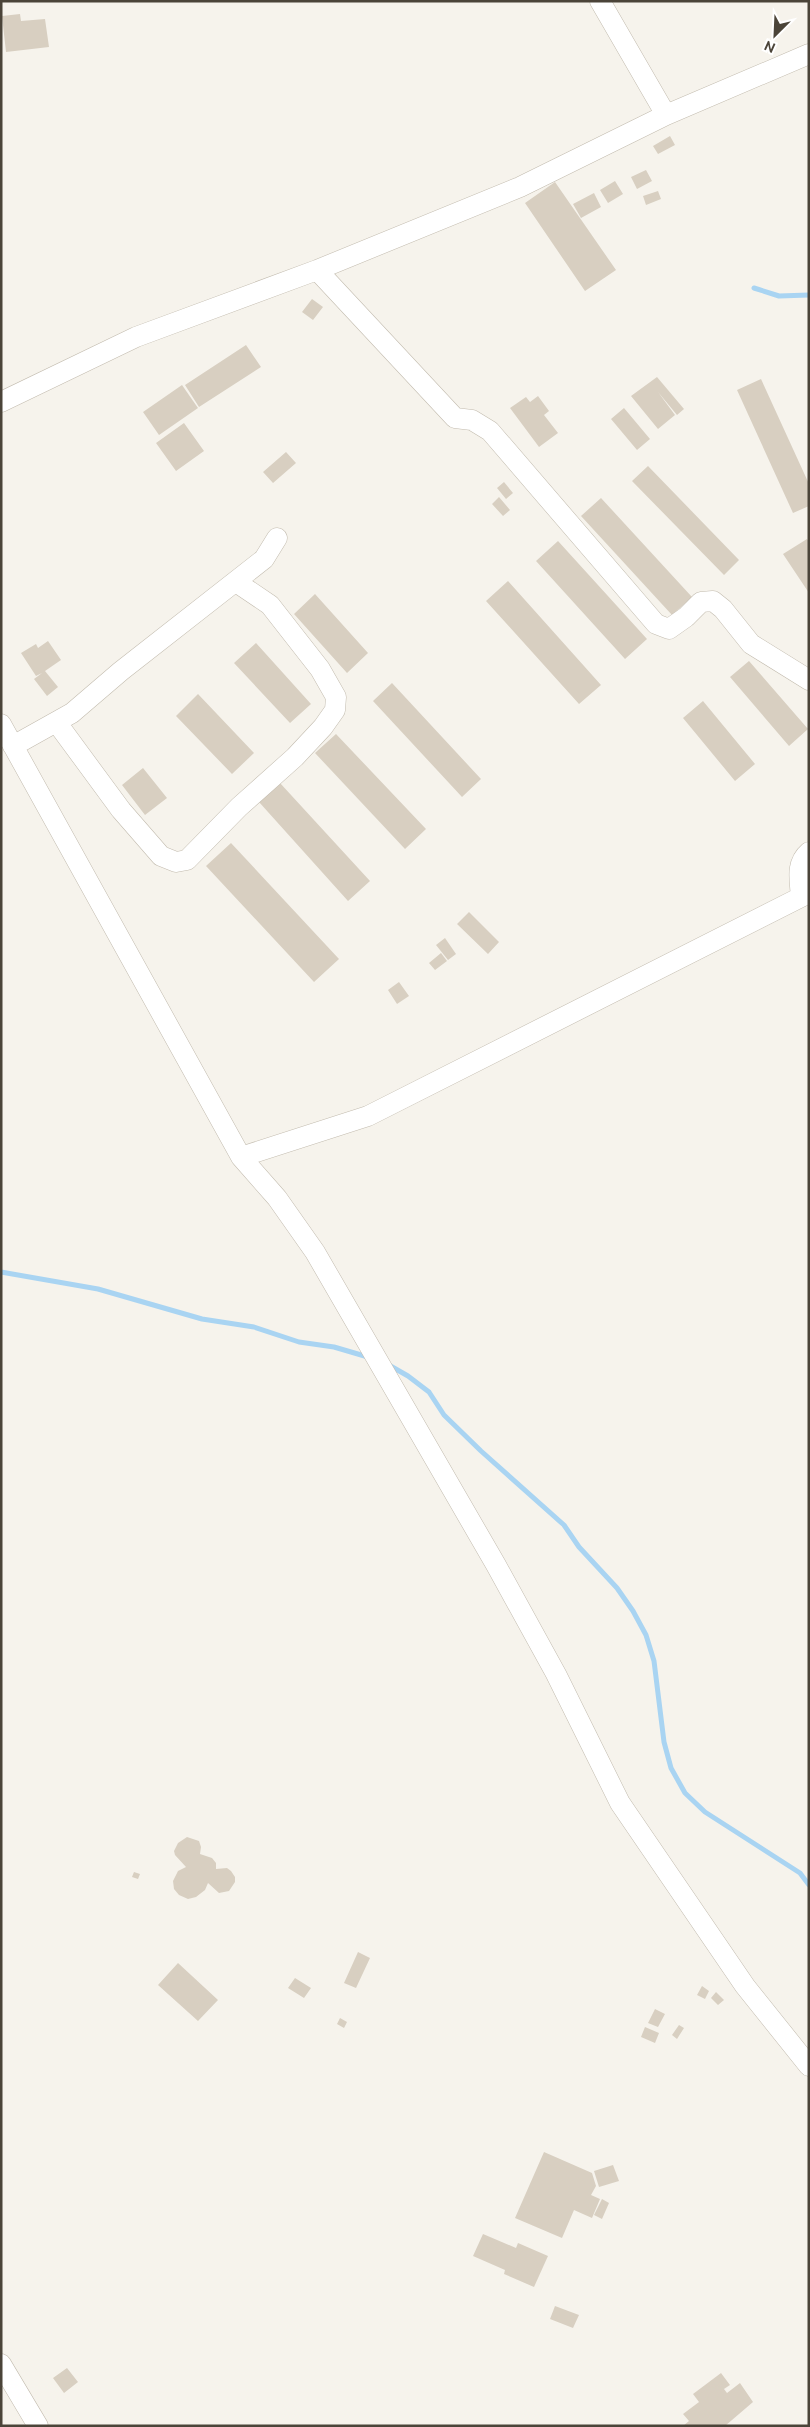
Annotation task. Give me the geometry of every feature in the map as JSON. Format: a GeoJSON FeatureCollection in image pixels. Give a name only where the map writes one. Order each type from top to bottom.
{"type":"FeatureCollection","features":[{"type":"Feature","properties":{"kind":"street"},"geometry":{"type":"LineString","coordinates":[[600,1],[666,115]]}},
{"type":"Feature","properties":{"kind":"street"},"geometry":{"type":"LineString","coordinates":[[1,402],[136,338],[317,270],[520,186],[666,115],[809,54]]}},
{"type":"Feature","properties":{"kind":"street"},"geometry":{"type":"LineString","coordinates":[[317,270],[455,418],[472,420],[490,431],[656,624],[669,629],[686,617],[701,602],[713,601],[723,609],[751,644],[809,680]]}},
{"type":"Feature","properties":{"kind":"street"},"geometry":{"type":"LineString","coordinates":[[13,746],[72,713],[121,671],[264,559],[277,538]]}},
{"type":"Feature","properties":{"kind":"street"},"geometry":{"type":"LineString","coordinates":[[56,723],[121,810],[161,856],[176,862],[187,860],[239,807],[295,757],[323,727],[335,710],[336,697],[320,669],[270,605],[236,582]]}},
{"type":"Feature","properties":{"kind":"street"},"geometry":{"type":"LineString","coordinates":[[1,724],[241,1157],[276,1198],[315,1252],[496,1565],[556,1674],[620,1803],[745,1986],[809,2066]]}},
{"type":"Feature","properties":{"kind":"street"},"geometry":{"type":"LineString","coordinates":[[241,1157],[368,1116],[805,895],[799,873],[802,858],[809,852]]}},
{"type":"Feature","properties":{"kind":"street"},"geometry":{"type":"LineString","coordinates":[[1,2364],[38,2426]]}},
{"type":"Feature","properties":{"kind":"building"},"geometry":{"type":"Polygon","coordinates":[[[20,14],[21,21],[45,19],[49,47],[6,52],[2,16],[20,14]]]}},
{"type":"Feature","properties":{"kind":"building"},"geometry":{"type":"Polygon","coordinates":[[[670,136],[675,145],[658,154],[653,146],[670,136]]]}},
{"type":"Feature","properties":{"kind":"building"},"geometry":{"type":"Polygon","coordinates":[[[646,170],[652,181],[637,189],[631,177],[646,170]]]}},
{"type":"Feature","properties":{"kind":"building"},"geometry":{"type":"Polygon","coordinates":[[[615,181],[623,194],[608,203],[600,190],[615,181]]]}},
{"type":"Feature","properties":{"kind":"building"},"geometry":{"type":"Polygon","coordinates":[[[555,182],[616,270],[585,291],[525,203],[555,182]]]}},
{"type":"Feature","properties":{"kind":"building"},"geometry":{"type":"Polygon","coordinates":[[[658,191],[661,199],[646,205],[643,196],[658,191]]]}},
{"type":"Feature","properties":{"kind":"building"},"geometry":{"type":"Polygon","coordinates":[[[594,193],[601,207],[581,218],[573,204],[594,193]]]}},
{"type":"Feature","properties":{"kind":"building"},"geometry":{"type":"Polygon","coordinates":[[[312,299],[323,307],[313,320],[302,312],[312,299]]]}},
{"type":"Feature","properties":{"kind":"building"},"geometry":{"type":"Polygon","coordinates":[[[246,345],[261,367],[199,407],[185,385],[246,345]]]}},
{"type":"Feature","properties":{"kind":"building"},"geometry":{"type":"Polygon","coordinates":[[[657,377],[684,409],[677,415],[658,392],[675,415],[658,429],[631,396],[657,377]]]}},
{"type":"Feature","properties":{"kind":"building"},"geometry":{"type":"Polygon","coordinates":[[[761,379],[809,484],[809,506],[793,513],[737,390],[761,379]]]}},
{"type":"Feature","properties":{"kind":"building"},"geometry":{"type":"Polygon","coordinates":[[[182,385],[198,408],[159,435],[143,412],[182,385]]]}},
{"type":"Feature","properties":{"kind":"building"},"geometry":{"type":"Polygon","coordinates":[[[538,396],[549,411],[544,415],[558,433],[539,447],[510,408],[526,397],[530,402],[538,396]]]}},
{"type":"Feature","properties":{"kind":"building"},"geometry":{"type":"Polygon","coordinates":[[[624,408],[650,439],[637,450],[611,419],[624,408]]]}},
{"type":"Feature","properties":{"kind":"building"},"geometry":{"type":"Polygon","coordinates":[[[184,423],[204,451],[176,471],[156,443],[184,423]]]}},
{"type":"Feature","properties":{"kind":"building"},"geometry":{"type":"Polygon","coordinates":[[[286,452],[296,463],[273,483],[263,472],[286,452]]]}},
{"type":"Feature","properties":{"kind":"building"},"geometry":{"type":"Polygon","coordinates":[[[648,466],[739,560],[724,575],[632,481],[648,466]]]}},
{"type":"Feature","properties":{"kind":"building"},"geometry":{"type":"Polygon","coordinates":[[[504,482],[513,493],[506,499],[497,488],[504,482]]]}},
{"type":"Feature","properties":{"kind":"building"},"geometry":{"type":"Polygon","coordinates":[[[499,497],[510,510],[503,516],[492,504],[499,497]]]}},
{"type":"Feature","properties":{"kind":"building"},"geometry":{"type":"Polygon","coordinates":[[[601,498],[692,597],[672,615],[581,516],[601,498]]]}},
{"type":"Feature","properties":{"kind":"building"},"geometry":{"type":"Polygon","coordinates":[[[807,539],[809,542],[809,593],[783,554],[807,539]]]}},
{"type":"Feature","properties":{"kind":"building"},"geometry":{"type":"Polygon","coordinates":[[[558,541],[647,639],[625,659],[536,561],[558,541]]]}},
{"type":"Feature","properties":{"kind":"building"},"geometry":{"type":"Polygon","coordinates":[[[508,581],[601,685],[579,704],[486,601],[508,581]]]}},
{"type":"Feature","properties":{"kind":"building"},"geometry":{"type":"Polygon","coordinates":[[[315,594],[368,653],[347,673],[294,614],[315,594]]]}},
{"type":"Feature","properties":{"kind":"building"},"geometry":{"type":"Polygon","coordinates":[[[48,641],[61,660],[45,671],[58,687],[47,696],[34,679],[42,673],[36,676],[21,653],[36,644],[38,648],[48,641]]]}},
{"type":"Feature","properties":{"kind":"building"},"geometry":{"type":"Polygon","coordinates":[[[256,643],[311,704],[290,723],[234,663],[256,643]]]}},
{"type":"Feature","properties":{"kind":"building"},"geometry":{"type":"Polygon","coordinates":[[[749,661],[808,729],[789,746],[730,677],[749,661]]]}},
{"type":"Feature","properties":{"kind":"building"},"geometry":{"type":"Polygon","coordinates":[[[392,683],[481,779],[462,797],[373,701],[392,683]]]}},
{"type":"Feature","properties":{"kind":"building"},"geometry":{"type":"Polygon","coordinates":[[[198,694],[254,753],[232,774],[176,716],[198,694]]]}},
{"type":"Feature","properties":{"kind":"building"},"geometry":{"type":"Polygon","coordinates":[[[703,701],[755,764],[735,781],[683,718],[703,701]]]}},
{"type":"Feature","properties":{"kind":"building"},"geometry":{"type":"Polygon","coordinates":[[[336,734],[426,829],[405,849],[315,753],[336,734]]]}},
{"type":"Feature","properties":{"kind":"building"},"geometry":{"type":"Polygon","coordinates":[[[143,768],[167,798],[145,815],[122,785],[143,768]]]}},
{"type":"Feature","properties":{"kind":"building"},"geometry":{"type":"Polygon","coordinates":[[[280,783],[370,881],[348,901],[259,802],[280,783]]]}},
{"type":"Feature","properties":{"kind":"building"},"geometry":{"type":"Polygon","coordinates":[[[231,843],[339,959],[314,982],[206,866],[231,843]]]}},
{"type":"Feature","properties":{"kind":"building"},"geometry":{"type":"Polygon","coordinates":[[[469,912],[499,942],[488,954],[457,924],[469,912]]]}},
{"type":"Feature","properties":{"kind":"building"},"geometry":{"type":"Polygon","coordinates":[[[445,938],[456,954],[448,960],[436,945],[445,938]]]}},
{"type":"Feature","properties":{"kind":"building"},"geometry":{"type":"Polygon","coordinates":[[[441,953],[447,961],[435,970],[429,963],[441,953]]]}},
{"type":"Feature","properties":{"kind":"building"},"geometry":{"type":"Polygon","coordinates":[[[399,982],[409,996],[397,1004],[388,990],[399,982]]]}},
{"type":"Feature","properties":{"kind":"building"},"geometry":{"type":"Polygon","coordinates":[[[187,1837],[199,1841],[201,1847],[200,1854],[212,1858],[216,1863],[216,1869],[227,1868],[231,1871],[235,1877],[235,1882],[229,1891],[219,1893],[208,1883],[205,1890],[196,1897],[188,1899],[179,1895],[174,1889],[173,1881],[178,1871],[186,1867],[175,1855],[174,1851],[178,1843],[187,1837]]]}},
{"type":"Feature","properties":{"kind":"building"},"geometry":{"type":"Polygon","coordinates":[[[134,1872],[140,1874],[138,1879],[132,1877],[134,1872]]]}},
{"type":"Feature","properties":{"kind":"building"},"geometry":{"type":"Polygon","coordinates":[[[358,1952],[370,1958],[356,1988],[344,1983],[358,1952]]]}},
{"type":"Feature","properties":{"kind":"building"},"geometry":{"type":"Polygon","coordinates":[[[178,1963],[218,2000],[198,2021],[158,1985],[178,1963]]]}},
{"type":"Feature","properties":{"kind":"building"},"geometry":{"type":"Polygon","coordinates":[[[295,1978],[311,1988],[304,1998],[288,1988],[295,1978]]]}},
{"type":"Feature","properties":{"kind":"building"},"geometry":{"type":"Polygon","coordinates":[[[702,1986],[709,1991],[705,1999],[697,1995],[702,1986]]]}},
{"type":"Feature","properties":{"kind":"building"},"geometry":{"type":"Polygon","coordinates":[[[716,1992],[724,2000],[718,2005],[711,1998],[716,1992]]]}},
{"type":"Feature","properties":{"kind":"building"},"geometry":{"type":"Polygon","coordinates":[[[655,2009],[665,2014],[658,2027],[648,2023],[655,2009]]]}},
{"type":"Feature","properties":{"kind":"building"},"geometry":{"type":"Polygon","coordinates":[[[340,2018],[347,2022],[344,2028],[337,2024],[340,2018]]]}},
{"type":"Feature","properties":{"kind":"building"},"geometry":{"type":"Polygon","coordinates":[[[679,2025],[684,2028],[677,2039],[672,2035],[679,2025]]]}},
{"type":"Feature","properties":{"kind":"building"},"geometry":{"type":"Polygon","coordinates":[[[645,2027],[659,2033],[655,2043],[641,2037],[645,2027]]]}},
{"type":"Feature","properties":{"kind":"building"},"geometry":{"type":"Polygon","coordinates":[[[544,2152],[592,2173],[596,2186],[591,2195],[600,2199],[592,2218],[574,2210],[562,2238],[515,2218],[544,2152]]]}},
{"type":"Feature","properties":{"kind":"building"},"geometry":{"type":"Polygon","coordinates":[[[613,2165],[619,2181],[599,2187],[594,2171],[613,2165]]]}},
{"type":"Feature","properties":{"kind":"building"},"geometry":{"type":"Polygon","coordinates":[[[602,2199],[609,2203],[602,2219],[594,2215],[602,2199]]]}},
{"type":"Feature","properties":{"kind":"building"},"geometry":{"type":"Polygon","coordinates":[[[483,2234],[516,2248],[518,2243],[548,2256],[534,2287],[504,2274],[505,2270],[473,2256],[483,2234]]]}},
{"type":"Feature","properties":{"kind":"building"},"geometry":{"type":"Polygon","coordinates":[[[555,2306],[579,2315],[573,2328],[550,2319],[555,2306]]]}},
{"type":"Feature","properties":{"kind":"building"},"geometry":{"type":"Polygon","coordinates":[[[67,2368],[78,2382],[64,2393],[53,2378],[67,2368]]]}},
{"type":"Feature","properties":{"kind":"building"},"geometry":{"type":"Polygon","coordinates":[[[721,2373],[730,2385],[724,2389],[727,2393],[740,2383],[753,2402],[725,2426],[683,2426],[689,2421],[683,2414],[699,2402],[693,2394],[721,2373]]]}},
{"type":"Feature","properties":{"kind":"waterway"},"geometry":{"type":"LineString","coordinates":[[754,288],[779,296],[809,295]]}},
{"type":"Feature","properties":{"kind":"waterway"},"geometry":{"type":"LineString","coordinates":[[1,1272],[98,1289],[202,1319],[254,1327],[299,1342],[334,1347],[368,1357]]}},
{"type":"Feature","properties":{"kind":"waterway"},"geometry":{"type":"LineString","coordinates":[[387,1364],[408,1376],[429,1392],[444,1415],[481,1451],[564,1525],[579,1547],[617,1588],[633,1611],[646,1635],[654,1661],[664,1742],[671,1768],[685,1793],[705,1812],[800,1873],[809,1885]]}}]}
